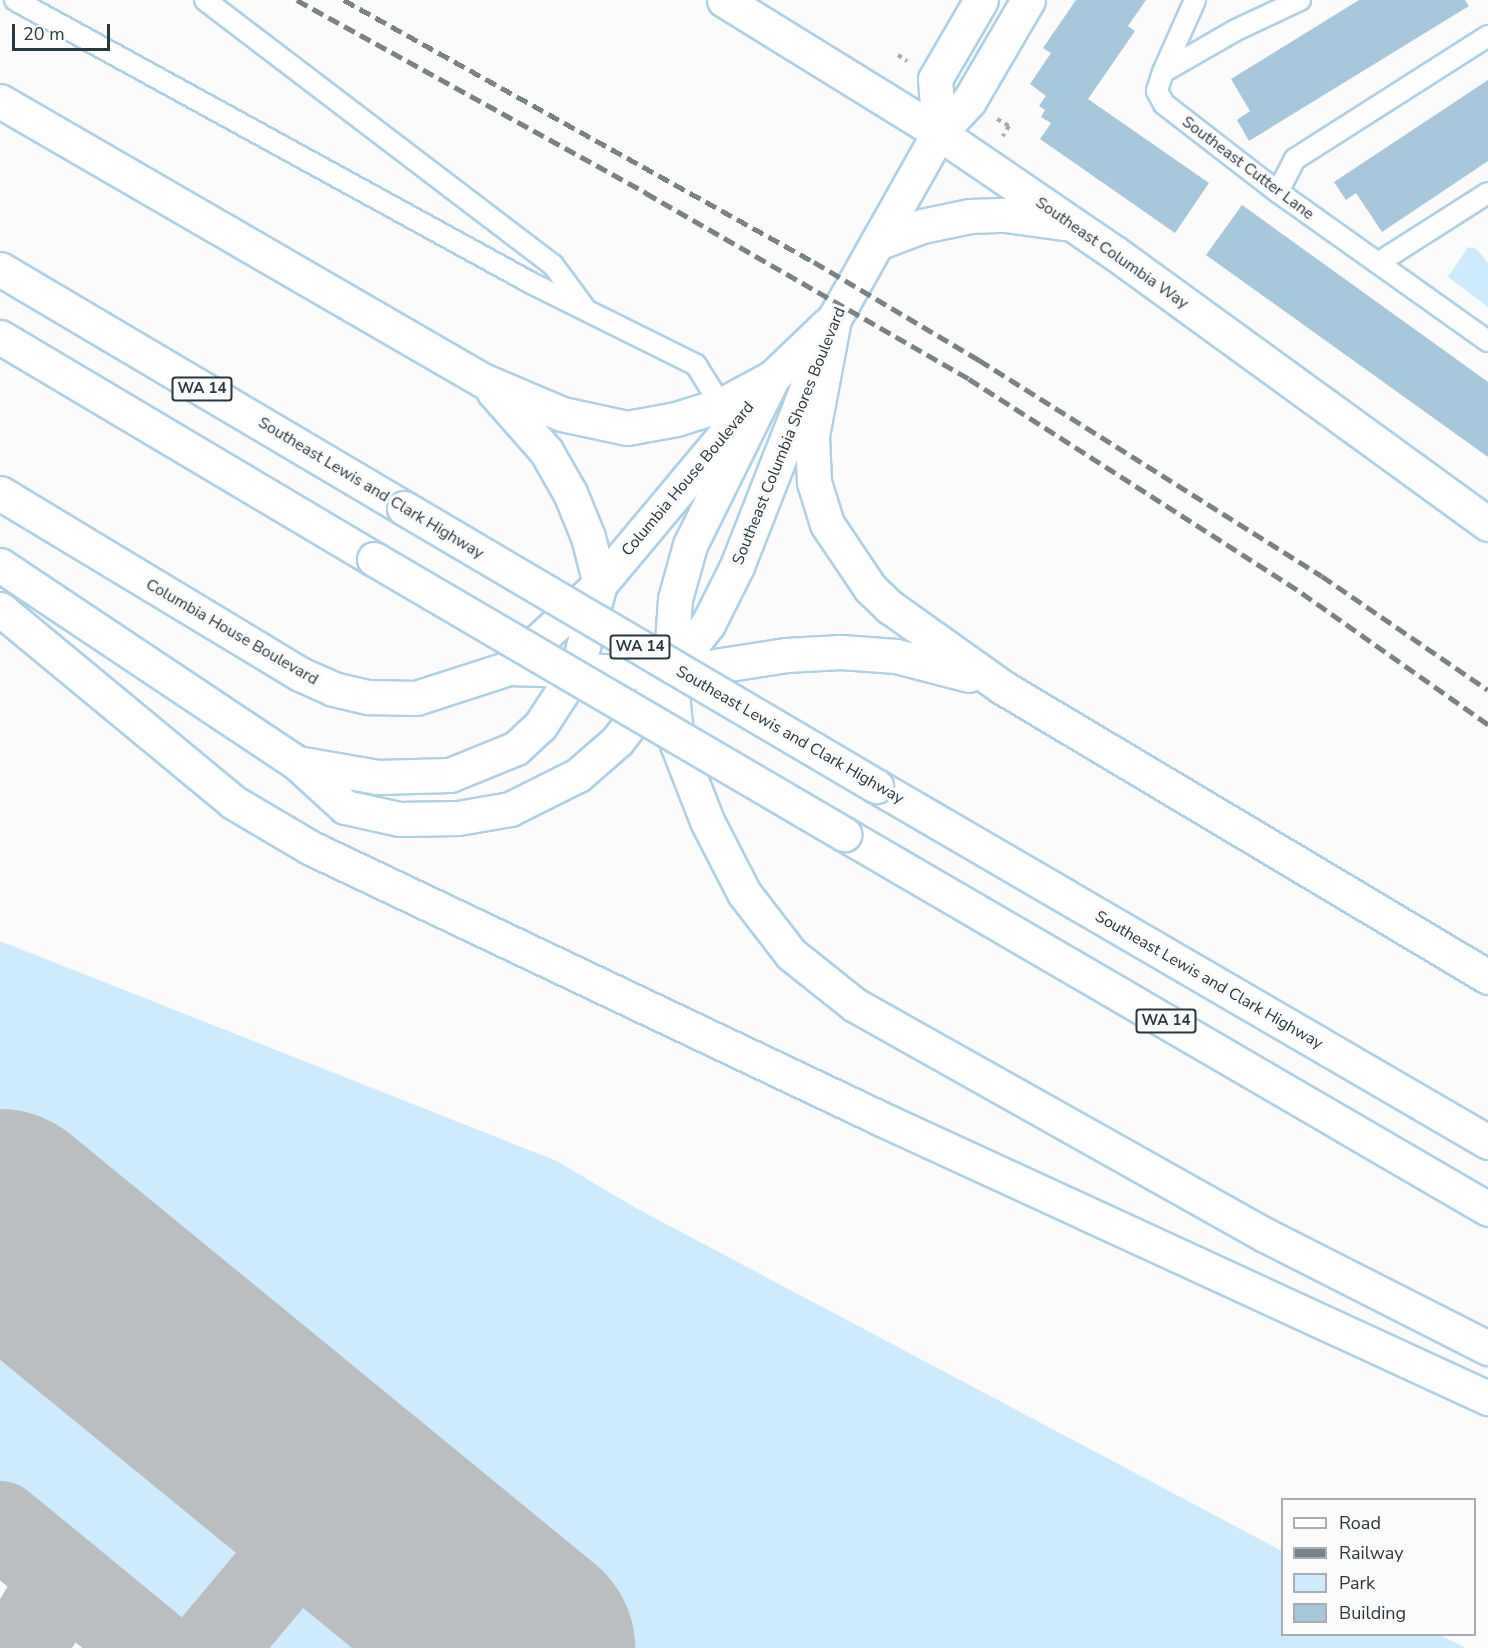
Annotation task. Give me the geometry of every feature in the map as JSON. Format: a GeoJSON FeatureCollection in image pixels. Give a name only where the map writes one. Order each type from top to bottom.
{"type":"FeatureCollection","features":[{"type":"Feature","properties":{"kind":"main road","name":"Southeast Columbia Way"},"geometry":{"type":"LineString","coordinates":[[724,0],[939,133],[1075,225],[1488,524]]}},
{"type":"Feature","properties":{"kind":"main road"},"geometry":{"type":"LineString","coordinates":[[939,133],[935,79],[981,0]]}},
{"type":"Feature","properties":{"kind":"main road","name":"Southeast Columbia Shores Boulevard"},"geometry":{"type":"LineString","coordinates":[[670,673],[708,624],[737,566],[834,319],[939,133],[969,101],[1028,0]]}},
{"type":"Feature","properties":{"kind":"main road"},"geometry":{"type":"LineString","coordinates":[[0,101],[482,380],[562,414],[627,428],[676,419],[721,405],[773,377]]}},
{"type":"Feature","properties":{"kind":"main road"},"geometry":{"type":"LineString","coordinates":[[876,243],[922,226],[970,216],[1040,218],[1075,225]]}},
{"type":"Feature","properties":{"kind":"main road","name":"Southeast Lewis and Clark Highway"},"geometry":{"type":"LineString","coordinates":[[0,269],[876,786],[1488,1142]]}},
{"type":"Feature","properties":{"kind":"main road"},"geometry":{"type":"LineString","coordinates":[[834,319],[812,435],[814,482],[826,524],[851,565],[890,607],[1002,687],[1488,977]]}},
{"type":"Feature","properties":{"kind":"main road","name":"Columbia House Boulevard"},"geometry":{"type":"LineString","coordinates":[[0,493],[227,632],[333,689],[369,697],[416,698],[509,668],[600,584],[773,377],[834,319]]}},
{"type":"Feature","properties":{"kind":"main road","name":"WA 14"},"geometry":{"type":"LineString","coordinates":[[0,337],[374,559],[1488,1209]]}},
{"type":"Feature","properties":{"kind":"main road"},"geometry":{"type":"LineString","coordinates":[[773,377],[690,545],[675,599],[670,673],[676,744],[707,821],[744,893],[791,954],[865,1011],[1265,1235],[1488,1348]]}},
{"type":"Feature","properties":{"kind":"main road"},"geometry":{"type":"LineString","coordinates":[[297,763],[378,777],[450,775],[516,748],[540,726],[577,669],[600,584],[588,537],[552,462],[517,413],[482,380]]}},
{"type":"Feature","properties":{"kind":"main road"},"geometry":{"type":"LineString","coordinates":[[0,565],[297,763],[345,807],[399,819],[458,818],[510,808],[578,775],[617,741],[670,673]]}},
{"type":"Feature","properties":{"kind":"main road"},"geometry":{"type":"LineString","coordinates":[[0,609],[233,802],[311,848],[897,1126],[1488,1398]]}},
{"type":"Feature","properties":{"kind":"main road"},"geometry":{"type":"LineString","coordinates":[[509,668],[670,673],[786,655],[841,652],[896,656],[950,668],[1002,687]]}},
{"type":"Feature","properties":{"kind":"lane"},"geometry":{"type":"LineString","coordinates":[[15,0],[521,278],[696,365],[721,405]]}},
{"type":"Feature","properties":{"kind":"lane"},"geometry":{"type":"LineString","coordinates":[[205,0],[553,265],[586,309]]}},
{"type":"Feature","properties":{"kind":"lane"},"geometry":{"type":"LineString","coordinates":[[1163,72],[1195,0]]}},
{"type":"Feature","properties":{"kind":"lane"},"geometry":{"type":"LineString","coordinates":[[1163,72],[1236,30],[1300,0]]}},
{"type":"Feature","properties":{"kind":"lane"},"geometry":{"type":"LineString","coordinates":[[1278,192],[1295,159],[1488,36]]}},
{"type":"Feature","properties":{"kind":"lane","name":"Southeast Cutter Lane"},"geometry":{"type":"LineString","coordinates":[[1163,72],[1157,91],[1164,104],[1278,192],[1488,341]]}},
{"type":"Feature","properties":{"kind":"lane"},"geometry":{"type":"LineString","coordinates":[[1378,262],[1488,193]]}},
{"type":"Feature","properties":{"kind":"green space"},"geometry":{"type":"Polygon","coordinates":[[[1468,247],[1477,249],[1488,263],[1488,307],[1448,277],[1468,247]]]}},
{"type":"Feature","properties":{"kind":"green space"},"geometry":{"type":"Polygon","coordinates":[[[0,941],[557,1161],[634,1207],[1281,1550],[1281,1636],[1442,1636],[1466,1648],[598,1648],[0,1159],[0,941]]]}},
{"type":"Feature","properties":{"kind":"green space"},"geometry":{"type":"Polygon","coordinates":[[[0,1275],[285,1508],[246,1575],[184,1630],[167,1626],[122,1595],[0,1495],[0,1275]]]}},
{"type":"Feature","properties":{"kind":"green space"},"geometry":{"type":"Polygon","coordinates":[[[334,1549],[455,1648],[247,1648],[286,1590],[334,1549]]]}},
{"type":"Feature","properties":{"kind":"building"},"geometry":{"type":"Polygon","coordinates":[[[1076,0],[1146,0],[1128,26],[1135,31],[1088,99],[1209,183],[1175,233],[1040,139],[1051,123],[1041,117],[1045,110],[1039,106],[1046,96],[1030,84],[1051,53],[1043,48],[1076,0]]]}},
{"type":"Feature","properties":{"kind":"building"},"geometry":{"type":"Polygon","coordinates":[[[1359,0],[1465,0],[1469,6],[1249,141],[1237,120],[1250,111],[1231,79],[1359,0]]]}},
{"type":"Feature","properties":{"kind":"building"},"geometry":{"type":"Polygon","coordinates":[[[1488,80],[1488,161],[1382,232],[1356,193],[1346,200],[1334,182],[1488,80]]]}},
{"type":"Feature","properties":{"kind":"building"},"geometry":{"type":"Polygon","coordinates":[[[1242,205],[1488,382],[1488,457],[1206,255],[1242,205]]]}},
{"type":"Feature","properties":{"kind":"taxiway"},"geometry":{"type":"LineString","coordinates":[[212,1648],[319,1520],[347,1514],[369,1521]]}},
{"type":"Feature","properties":{"kind":"taxiway"},"geometry":{"type":"LineString","coordinates":[[0,1524],[151,1648]]}},
{"type":"Feature","properties":{"kind":"taxiway"},"geometry":{"type":"LineString","coordinates":[[20,1648],[64,1577]]}},
{"type":"Feature","properties":{"kind":"runway"},"geometry":{"type":"LineString","coordinates":[[0,1218],[525,1648]]}},
{"type":"Feature","properties":{"kind":"railway"},"geometry":{"type":"LineString","coordinates":[[297,0],[646,193],[969,379],[1302,593],[1488,724]]}},
{"type":"Feature","properties":{"kind":"railway"},"geometry":{"type":"LineString","coordinates":[[344,0],[814,262],[979,360],[1322,576],[1488,690]]}}]}
